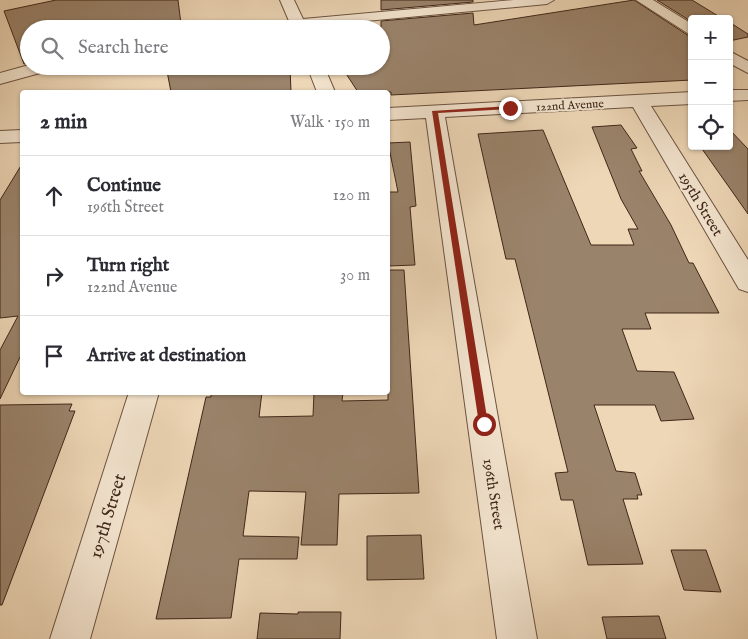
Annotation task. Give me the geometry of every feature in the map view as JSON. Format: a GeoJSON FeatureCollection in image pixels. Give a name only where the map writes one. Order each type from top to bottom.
{"type":"FeatureCollection","features":[{"type":"Feature","properties":{"kind":"street"},"geometry":{"type":"LineString","coordinates":[[287,0],[295,20]]}},
{"type":"Feature","properties":{"kind":"street"},"geometry":{"type":"LineString","coordinates":[[362,20],[501,7],[547,0]]}},
{"type":"Feature","properties":{"kind":"street"},"geometry":{"type":"LineString","coordinates":[[643,0],[688,29]]}},
{"type":"Feature","properties":{"kind":"street"},"geometry":{"type":"LineString","coordinates":[[733,59],[748,68]]}},
{"type":"Feature","properties":{"kind":"street"},"geometry":{"type":"LineString","coordinates":[[0,79],[20,73]]}},
{"type":"Feature","properties":{"kind":"street"},"geometry":{"type":"LineString","coordinates":[[319,75],[325,90]]}},
{"type":"Feature","properties":{"kind":"street"},"geometry":{"type":"LineString","coordinates":[[733,96],[748,95]]}},
{"type":"Feature","properties":{"kind":"street","name":"122nd Avenue"},"geometry":{"type":"LineString","coordinates":[[390,114],[688,98]]}},
{"type":"Feature","properties":{"kind":"street","name":"195th Street"},"geometry":{"type":"LineString","coordinates":[[639,101],[748,282]]}},
{"type":"Feature","properties":{"kind":"street","name":"196th Street"},"geometry":{"type":"LineString","coordinates":[[435,111],[517,639]]}},
{"type":"Feature","properties":{"kind":"street"},"geometry":{"type":"LineString","coordinates":[[0,138],[20,136]]}},
{"type":"Feature","properties":{"kind":"street","name":"197th Street"},"geometry":{"type":"LineString","coordinates":[[70,639],[143,395]]}},
{"type":"Feature","properties":{"kind":"building"},"geometry":{"type":"Polygon","coordinates":[[[56,0],[178,0],[180,20],[20,20],[20,53],[4,11],[56,0]]]}},
{"type":"Feature","properties":{"kind":"building"},"geometry":{"type":"Polygon","coordinates":[[[381,0],[473,0],[473,2],[381,10],[381,0]]]}},
{"type":"Feature","properties":{"kind":"building"},"geometry":{"type":"Polygon","coordinates":[[[634,0],[688,35],[688,80],[391,95],[390,90],[357,90],[347,75],[390,75],[390,20],[473,13],[474,25],[634,0]]]}},
{"type":"Feature","properties":{"kind":"building"},"geometry":{"type":"Polygon","coordinates":[[[657,0],[692,0],[716,15],[688,15],[688,19],[657,0]]]}},
{"type":"Feature","properties":{"kind":"building"},"geometry":{"type":"Polygon","coordinates":[[[733,25],[748,34],[748,37],[733,40],[733,25]]]}},
{"type":"Feature","properties":{"kind":"building"},"geometry":{"type":"Polygon","coordinates":[[[168,75],[290,75],[291,90],[171,90],[168,75]]]}},
{"type":"Feature","properties":{"kind":"building"},"geometry":{"type":"Polygon","coordinates":[[[621,125],[637,148],[631,149],[642,171],[639,171],[671,225],[689,263],[693,263],[719,313],[645,313],[651,329],[622,329],[637,371],[674,372],[694,419],[661,421],[655,405],[594,405],[616,471],[635,473],[642,495],[637,495],[638,499],[623,499],[643,564],[588,565],[573,500],[561,500],[555,473],[568,472],[515,259],[506,259],[478,134],[543,130],[591,245],[634,245],[628,229],[638,229],[621,199],[592,127],[621,125]]]}},
{"type":"Feature","properties":{"kind":"building"},"geometry":{"type":"Polygon","coordinates":[[[733,133],[748,149],[748,214],[703,150],[733,150],[733,133]]]}},
{"type":"Feature","properties":{"kind":"building"},"geometry":{"type":"Polygon","coordinates":[[[410,142],[416,206],[410,207],[415,265],[390,266],[390,192],[398,192],[390,153],[390,143],[410,142]]]}},
{"type":"Feature","properties":{"kind":"building"},"geometry":{"type":"Polygon","coordinates":[[[20,167],[20,357],[0,399],[0,350],[18,316],[0,318],[0,200],[20,167]]]}},
{"type":"Feature","properties":{"kind":"building"},"geometry":{"type":"Polygon","coordinates":[[[390,270],[404,270],[419,493],[339,494],[337,545],[301,545],[306,492],[249,491],[243,536],[299,537],[297,559],[239,559],[231,618],[156,619],[206,397],[211,397],[211,395],[262,395],[259,417],[313,416],[314,395],[343,395],[342,401],[388,400],[388,395],[390,395],[390,270]]]}},
{"type":"Feature","properties":{"kind":"building"},"geometry":{"type":"Polygon","coordinates":[[[72,404],[69,411],[75,411],[2,605],[0,605],[0,405],[72,404]]]}},
{"type":"Feature","properties":{"kind":"building"},"geometry":{"type":"Polygon","coordinates":[[[421,535],[424,579],[367,580],[367,536],[421,535]]]}},
{"type":"Feature","properties":{"kind":"building"},"geometry":{"type":"Polygon","coordinates":[[[671,550],[706,550],[721,592],[684,590],[671,550]]]}},
{"type":"Feature","properties":{"kind":"building"},"geometry":{"type":"Polygon","coordinates":[[[298,612],[341,612],[340,639],[257,639],[260,613],[298,614],[298,612]]]}},
{"type":"Feature","properties":{"kind":"building"},"geometry":{"type":"Polygon","coordinates":[[[659,616],[666,639],[607,639],[602,617],[659,616]]]}},
{"type":"Feature","properties":{"kind":"route"},"geometry":{"type":"LineString","coordinates":[[484,424],[435,111],[510,108]]}}]}
